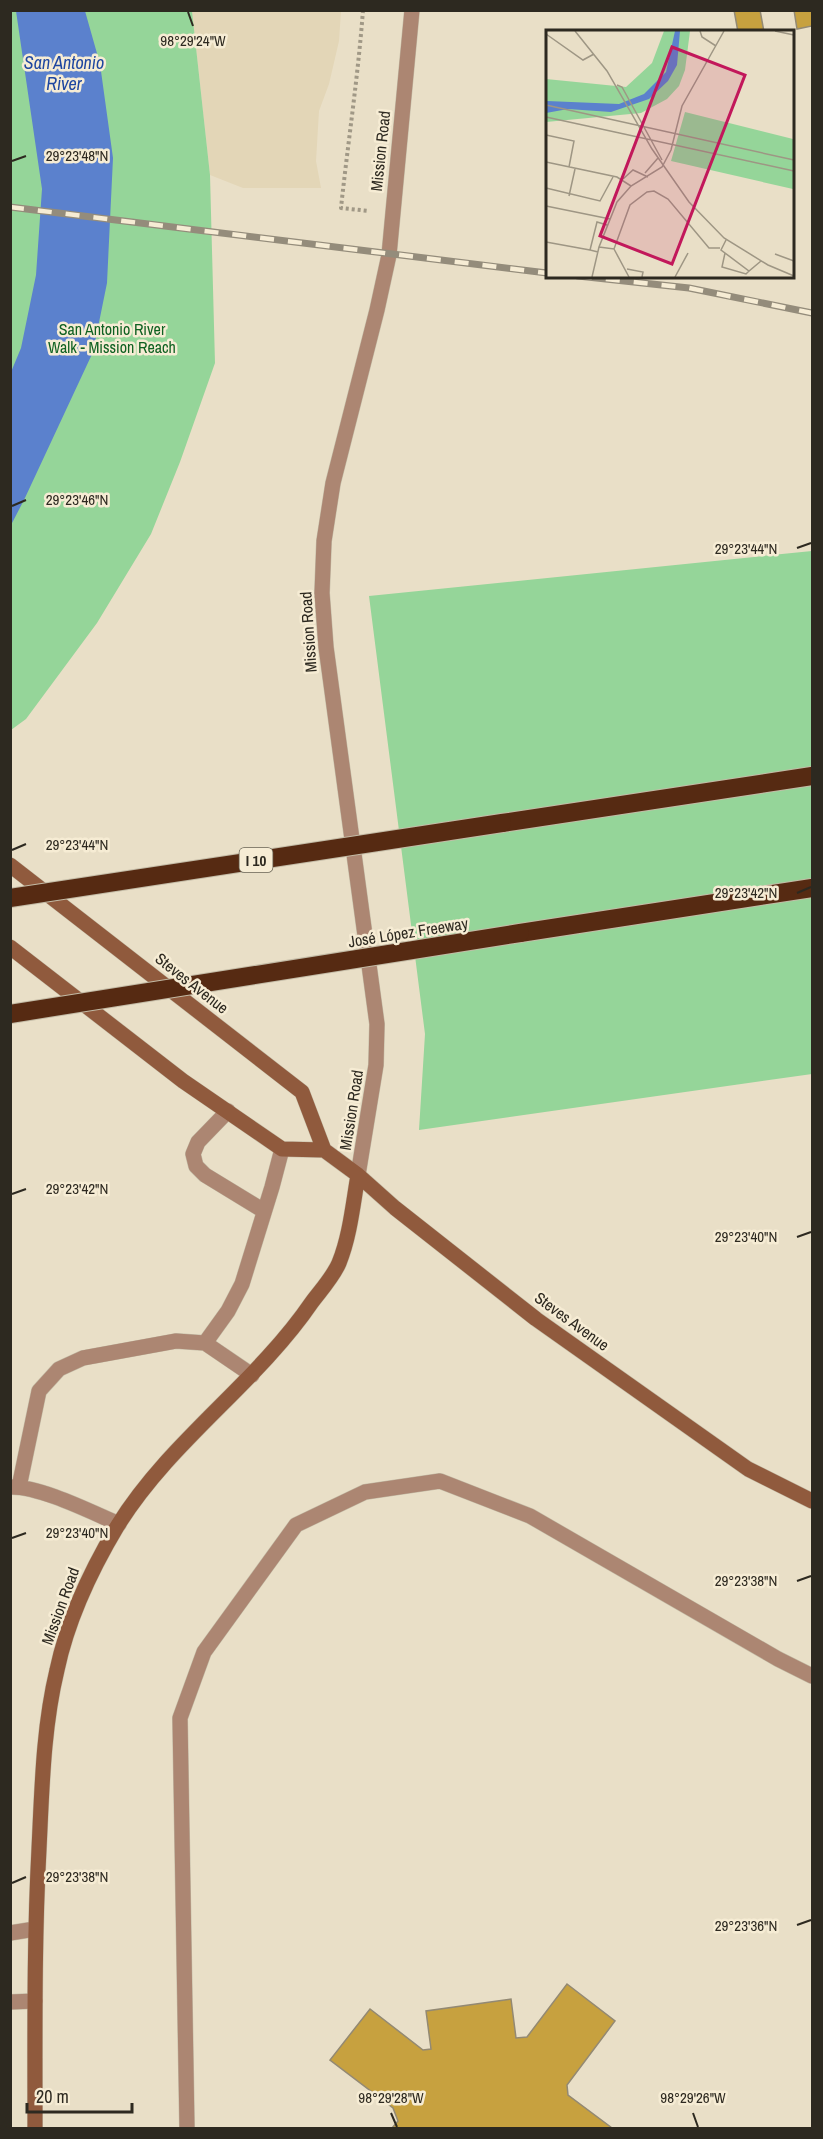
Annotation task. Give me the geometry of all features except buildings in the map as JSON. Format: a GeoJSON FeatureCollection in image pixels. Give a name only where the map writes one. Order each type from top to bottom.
{"type":"FeatureCollection","features":[{"type":"Feature","properties":{"kind":"highway","name":"I 10"},"geometry":{"type":"LineString","coordinates":[[10,898],[813,776]]}},
{"type":"Feature","properties":{"kind":"highway","name":"José López Freeway"},"geometry":{"type":"LineString","coordinates":[[10,1014],[813,888]]}},
{"type":"Feature","properties":{"kind":"main road","name":"Steves Avenue"},"geometry":{"type":"LineString","coordinates":[[10,865],[302,1092],[324,1150],[358,1175],[395,1208],[554,1331],[748,1469],[813,1501]]}},
{"type":"Feature","properties":{"kind":"main road"},"geometry":{"type":"LineString","coordinates":[[10,946],[183,1081],[282,1149],[324,1150]]}},
{"type":"Feature","properties":{"kind":"main road","name":"Mission Road"},"geometry":{"type":"LineString","coordinates":[[35,2128],[35,1929],[42,1782],[57,1670],[72,1618],[91,1573],[119,1524],[150,1479],[252,1375],[299,1321],[339,1264],[350,1222],[358,1175]]}},
{"type":"Feature","properties":{"kind":"street","name":"Mission Road"},"geometry":{"type":"LineString","coordinates":[[358,1175],[376,1065],[376,1024],[326,647],[322,593],[324,541],[333,483],[389,255],[412,10]]}},
{"type":"Feature","properties":{"kind":"street"},"geometry":{"type":"LineString","coordinates":[[228,1111],[198,1142],[193,1154],[196,1166],[205,1175],[264,1211]]}},
{"type":"Feature","properties":{"kind":"street"},"geometry":{"type":"LineString","coordinates":[[204,1343],[228,1311],[242,1284],[282,1149]]}},
{"type":"Feature","properties":{"kind":"street"},"geometry":{"type":"LineString","coordinates":[[119,1524],[54,1497],[15,1487],[39,1391],[59,1369],[83,1358],[176,1341],[204,1343],[252,1375]]}},
{"type":"Feature","properties":{"kind":"street"},"geometry":{"type":"LineString","coordinates":[[187,2128],[180,1718],[204,1653],[296,1525],[365,1492],[440,1481],[530,1516],[778,1659],[813,1676]]}},
{"type":"Feature","properties":{"kind":"street"},"geometry":{"type":"LineString","coordinates":[[10,1933],[35,1929]]}},
{"type":"Feature","properties":{"kind":"street"},"geometry":{"type":"LineString","coordinates":[[10,2002],[35,2001]]}},
{"type":"Feature","properties":{"kind":"path"},"geometry":{"type":"LineString","coordinates":[[363,10],[359,64],[351,112],[341,208],[363,210]]}},
{"type":"Feature","properties":{"kind":"shaded area"},"geometry":{"type":"Polygon","coordinates":[[[192,11],[341,11],[339,41],[329,84],[319,111],[316,161],[321,188],[243,188],[210,175],[192,11]]]}},
{"type":"Feature","properties":{"kind":"green space","name":"San Antonio River Walk - Mission Reach"},"geometry":{"type":"Polygon","coordinates":[[[11,11],[192,11],[210,175],[215,363],[180,462],[151,534],[97,623],[26,719],[11,730],[11,11]]]}},
{"type":"Feature","properties":{"kind":"green space"},"geometry":{"type":"Polygon","coordinates":[[[812,551],[812,1074],[419,1130],[425,1034],[369,596],[812,551]]]}},
{"type":"Feature","properties":{"kind":"water","name":"San Antonio River"},"geometry":{"type":"Polygon","coordinates":[[[16,11],[85,11],[100,64],[113,158],[107,283],[93,352],[11,525],[11,372],[21,348],[36,275],[42,189],[16,11]]]}},
{"type":"Feature","properties":{"kind":"railway"},"geometry":{"type":"LineString","coordinates":[[10,207],[546,273]]}},
{"type":"Feature","properties":{"kind":"railway"},"geometry":{"type":"LineString","coordinates":[[596,278],[689,288],[812,313]]}}]}
